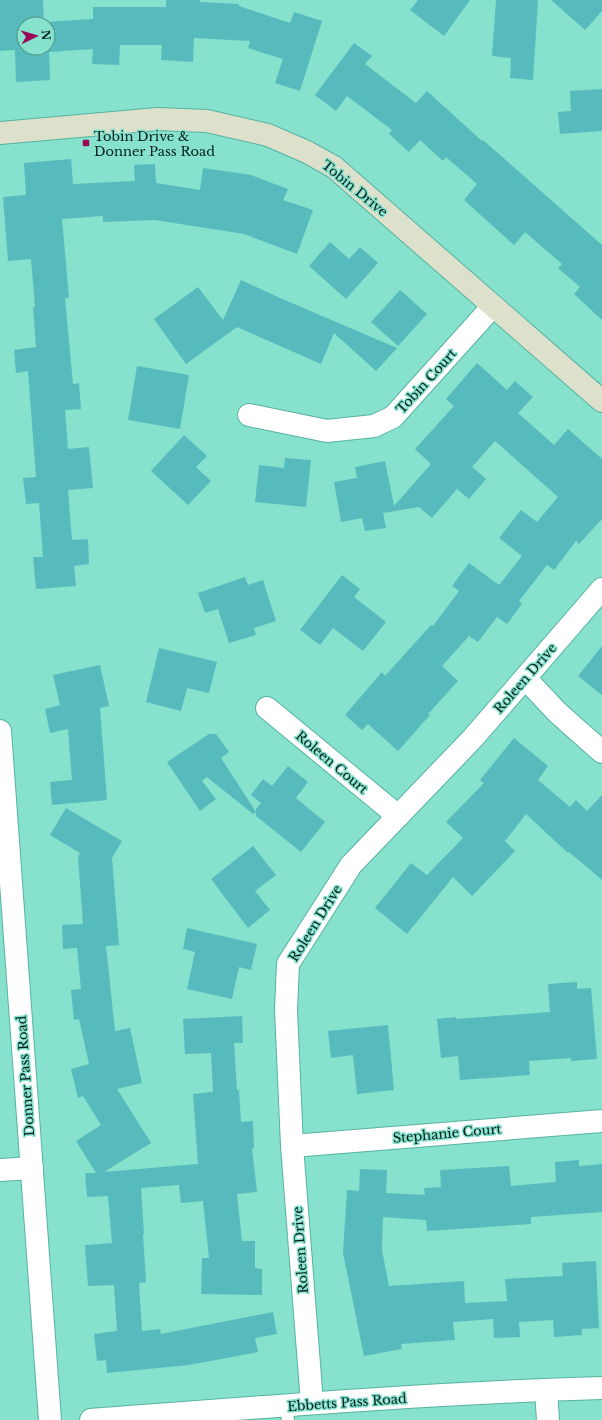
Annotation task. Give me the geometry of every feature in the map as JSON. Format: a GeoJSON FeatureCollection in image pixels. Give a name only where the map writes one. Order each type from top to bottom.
{"type":"FeatureCollection","features":[{"type":"Feature","properties":{"kind":"street","name":"Tobin Drive"},"geometry":{"type":"LineString","coordinates":[[0,133],[158,119],[207,121],[268,135],[307,152],[334,167],[602,401]]}},
{"type":"Feature","properties":{"kind":"street","name":"Tobin Court"},"geometry":{"type":"LineString","coordinates":[[249,415],[326,431],[374,426],[393,416],[493,306]]}},
{"type":"Feature","properties":{"kind":"street","name":"Roleen Drive"},"geometry":{"type":"LineString","coordinates":[[312,1404],[292,1146],[286,1010],[288,964],[351,865],[473,738],[602,589]]}},
{"type":"Feature","properties":{"kind":"street"},"geometry":{"type":"LineString","coordinates":[[525,678],[558,713],[602,752]]}},
{"type":"Feature","properties":{"kind":"street","name":"Roleen Court"},"geometry":{"type":"LineString","coordinates":[[267,708],[398,816]]}},
{"type":"Feature","properties":{"kind":"street","name":"Donner Pass Road"},"geometry":{"type":"LineString","coordinates":[[0,731],[6,912],[32,1168],[50,1420]]}},
{"type":"Feature","properties":{"kind":"street","name":"Stephanie Court"},"geometry":{"type":"LineString","coordinates":[[292,1146],[602,1121]]}},
{"type":"Feature","properties":{"kind":"street"},"geometry":{"type":"LineString","coordinates":[[0,1170],[32,1168]]}},
{"type":"Feature","properties":{"kind":"street","name":"Ebbetts Pass Road"},"geometry":{"type":"LineString","coordinates":[[92,1420],[287,1413],[312,1404],[602,1388]]}},
{"type":"Feature","properties":{"kind":"street"},"geometry":{"type":"LineString","coordinates":[[546,1390],[548,1420]]}},
{"type":"Feature","properties":{"kind":"building"},"geometry":{"type":"Polygon","coordinates":[[[0,0],[43,0],[44,16],[16,16],[16,56],[49,56],[50,80],[16,82],[15,50],[0,51],[0,0]]]}},
{"type":"Feature","properties":{"kind":"building"},"geometry":{"type":"Polygon","coordinates":[[[166,0],[200,0],[200,2],[239,4],[239,6],[290,23],[294,12],[322,21],[300,91],[275,83],[283,59],[248,48],[250,41],[194,38],[193,62],[161,60],[162,45],[120,45],[119,65],[92,64],[93,49],[56,52],[56,21],[93,19],[93,7],[166,7],[166,0]]]}},
{"type":"Feature","properties":{"kind":"building"},"geometry":{"type":"Polygon","coordinates":[[[418,0],[470,0],[444,36],[410,10],[418,0]]]}},
{"type":"Feature","properties":{"kind":"building"},"geometry":{"type":"Polygon","coordinates":[[[496,0],[538,0],[533,80],[510,78],[511,58],[492,56],[496,0]]]}},
{"type":"Feature","properties":{"kind":"building"},"geometry":{"type":"Polygon","coordinates":[[[551,0],[602,0],[602,11],[585,30],[551,0]]]}},
{"type":"Feature","properties":{"kind":"building"},"geometry":{"type":"Polygon","coordinates":[[[354,43],[372,56],[365,64],[416,103],[427,91],[482,141],[483,140],[602,245],[602,320],[574,294],[580,287],[558,268],[562,264],[525,232],[514,245],[464,200],[477,184],[446,157],[443,161],[420,140],[409,152],[389,134],[392,130],[347,96],[336,111],[315,95],[354,43]]]}},
{"type":"Feature","properties":{"kind":"building"},"geometry":{"type":"Polygon","coordinates":[[[602,89],[602,131],[560,134],[558,112],[571,111],[570,91],[602,89]]]}},
{"type":"Feature","properties":{"kind":"building"},"geometry":{"type":"Polygon","coordinates":[[[71,159],[73,184],[135,181],[134,165],[155,164],[156,183],[200,190],[203,168],[251,175],[288,189],[283,200],[313,210],[297,254],[244,234],[155,220],[103,222],[103,216],[62,219],[69,298],[65,298],[73,384],[79,383],[81,409],[65,410],[68,449],[89,447],[93,488],[68,490],[72,540],[88,539],[89,564],[74,566],[76,586],[36,589],[33,557],[43,557],[39,503],[26,504],[23,478],[36,477],[28,371],[16,373],[14,350],[36,347],[33,307],[35,307],[31,259],[8,261],[3,197],[26,195],[24,163],[71,159]]]}},
{"type":"Feature","properties":{"kind":"building"},"geometry":{"type":"Polygon","coordinates":[[[330,242],[349,259],[360,247],[378,263],[346,299],[309,266],[330,242]]]}},
{"type":"Feature","properties":{"kind":"building"},"geometry":{"type":"Polygon","coordinates":[[[241,280],[397,348],[376,371],[334,333],[321,364],[237,327],[186,364],[154,319],[198,287],[223,320],[241,280]]]}},
{"type":"Feature","properties":{"kind":"building"},"geometry":{"type":"Polygon","coordinates":[[[400,290],[427,314],[398,346],[371,322],[400,290]]]}},
{"type":"Feature","properties":{"kind":"building"},"geometry":{"type":"Polygon","coordinates":[[[477,363],[507,390],[515,381],[533,397],[518,413],[554,445],[568,429],[602,459],[602,519],[579,544],[576,541],[554,570],[547,565],[519,601],[522,604],[507,624],[497,617],[478,642],[469,636],[442,666],[458,681],[428,714],[430,715],[398,751],[368,724],[362,730],[345,715],[382,672],[385,676],[431,625],[433,626],[459,591],[452,586],[469,563],[499,585],[522,556],[499,538],[521,510],[537,522],[558,497],[495,441],[472,467],[486,479],[469,499],[457,489],[432,518],[419,507],[383,513],[386,528],[365,531],[362,518],[341,522],[334,482],[357,478],[355,467],[385,461],[394,506],[431,464],[415,449],[454,406],[446,399],[477,363]]]}},
{"type":"Feature","properties":{"kind":"building"},"geometry":{"type":"Polygon","coordinates":[[[137,366],[189,375],[180,429],[128,420],[137,366]]]}},
{"type":"Feature","properties":{"kind":"building"},"geometry":{"type":"Polygon","coordinates":[[[184,435],[207,456],[196,467],[211,481],[188,505],[151,471],[184,435]]]}},
{"type":"Feature","properties":{"kind":"building"},"geometry":{"type":"Polygon","coordinates":[[[285,458],[311,460],[306,507],[255,502],[259,465],[284,468],[285,458]]]}},
{"type":"Feature","properties":{"kind":"building"},"geometry":{"type":"Polygon","coordinates":[[[342,575],[360,589],[354,597],[386,622],[363,651],[333,628],[320,645],[300,630],[342,575]]]}},
{"type":"Feature","properties":{"kind":"building"},"geometry":{"type":"Polygon","coordinates":[[[245,577],[248,585],[263,580],[276,621],[254,628],[256,635],[229,643],[218,609],[205,613],[198,593],[245,577]]]}},
{"type":"Feature","properties":{"kind":"building"},"geometry":{"type":"Polygon","coordinates":[[[602,646],[602,695],[578,676],[602,646]]]}},
{"type":"Feature","properties":{"kind":"building"},"geometry":{"type":"Polygon","coordinates":[[[159,648],[217,662],[209,693],[187,688],[181,711],[146,702],[159,648]]]}},
{"type":"Feature","properties":{"kind":"building"},"geometry":{"type":"Polygon","coordinates":[[[100,665],[109,706],[100,708],[107,800],[52,805],[50,782],[72,780],[68,729],[50,733],[45,709],[60,705],[53,675],[100,665]]]}},
{"type":"Feature","properties":{"kind":"building"},"geometry":{"type":"Polygon","coordinates":[[[209,734],[216,734],[229,752],[221,758],[256,812],[253,814],[207,777],[202,781],[216,799],[200,811],[167,762],[209,734]]]}},
{"type":"Feature","properties":{"kind":"building"},"geometry":{"type":"Polygon","coordinates":[[[514,738],[548,766],[538,780],[570,807],[576,800],[587,811],[602,795],[602,880],[569,852],[568,853],[526,814],[505,841],[515,851],[472,896],[453,877],[407,934],[375,908],[411,863],[427,875],[463,838],[446,822],[484,783],[480,780],[514,738]]]}},
{"type":"Feature","properties":{"kind":"building"},"geometry":{"type":"Polygon","coordinates":[[[288,766],[308,782],[296,798],[325,822],[301,852],[256,816],[256,809],[261,803],[251,795],[263,779],[272,786],[288,766]]]}},
{"type":"Feature","properties":{"kind":"building"},"geometry":{"type":"Polygon","coordinates":[[[66,808],[122,841],[112,858],[119,945],[106,946],[115,1031],[130,1028],[142,1083],[117,1089],[151,1143],[104,1172],[198,1164],[193,1094],[213,1092],[211,1053],[185,1054],[183,1019],[242,1016],[243,1043],[234,1043],[237,1090],[239,1090],[241,1122],[253,1121],[254,1148],[252,1148],[257,1192],[237,1194],[242,1241],[255,1241],[255,1268],[262,1269],[262,1295],[201,1294],[202,1258],[209,1258],[203,1201],[181,1203],[179,1185],[141,1188],[146,1282],[139,1283],[142,1331],[160,1329],[161,1334],[273,1312],[277,1334],[255,1338],[258,1352],[189,1365],[107,1373],[106,1360],[97,1361],[94,1334],[117,1331],[114,1285],[88,1286],[85,1245],[112,1243],[108,1196],[87,1197],[85,1173],[96,1173],[76,1141],[101,1125],[83,1096],[78,1098],[71,1069],[89,1064],[79,1019],[74,1020],[71,990],[81,989],[77,948],[63,949],[62,925],[83,924],[78,857],[80,853],[50,835],[66,808]]]}},
{"type":"Feature","properties":{"kind":"building"},"geometry":{"type":"Polygon","coordinates":[[[253,846],[276,875],[255,891],[270,910],[248,928],[211,879],[253,846]]]}},
{"type":"Feature","properties":{"kind":"building"},"geometry":{"type":"Polygon","coordinates":[[[187,928],[257,944],[251,970],[239,967],[232,999],[187,989],[195,952],[183,949],[187,928]]]}},
{"type":"Feature","properties":{"kind":"building"},"geometry":{"type":"Polygon","coordinates":[[[577,982],[577,989],[591,988],[597,1059],[571,1061],[571,1058],[529,1061],[530,1075],[460,1080],[458,1056],[441,1058],[437,1019],[550,1012],[548,984],[577,982]]]}},
{"type":"Feature","properties":{"kind":"building"},"geometry":{"type":"Polygon","coordinates":[[[388,1025],[394,1090],[357,1094],[353,1055],[331,1058],[328,1031],[388,1025]]]}},
{"type":"Feature","properties":{"kind":"building"},"geometry":{"type":"Polygon","coordinates":[[[579,1160],[579,1166],[602,1164],[602,1212],[531,1217],[531,1224],[427,1231],[426,1220],[383,1217],[382,1250],[389,1286],[464,1281],[465,1303],[507,1301],[505,1279],[563,1276],[562,1263],[596,1261],[599,1328],[582,1329],[582,1335],[554,1337],[553,1320],[519,1322],[520,1337],[494,1338],[493,1319],[453,1322],[455,1340],[401,1344],[402,1349],[364,1356],[343,1253],[347,1190],[359,1191],[360,1169],[387,1170],[386,1193],[425,1195],[424,1188],[441,1187],[440,1170],[509,1166],[511,1186],[556,1182],[555,1162],[579,1160]]]}},
{"type":"Feature","properties":{"kind":"place","name":"Tobin Drive & Donner Pass Road"},"geometry":{"type":"Point","coordinates":[86,143]}}]}
